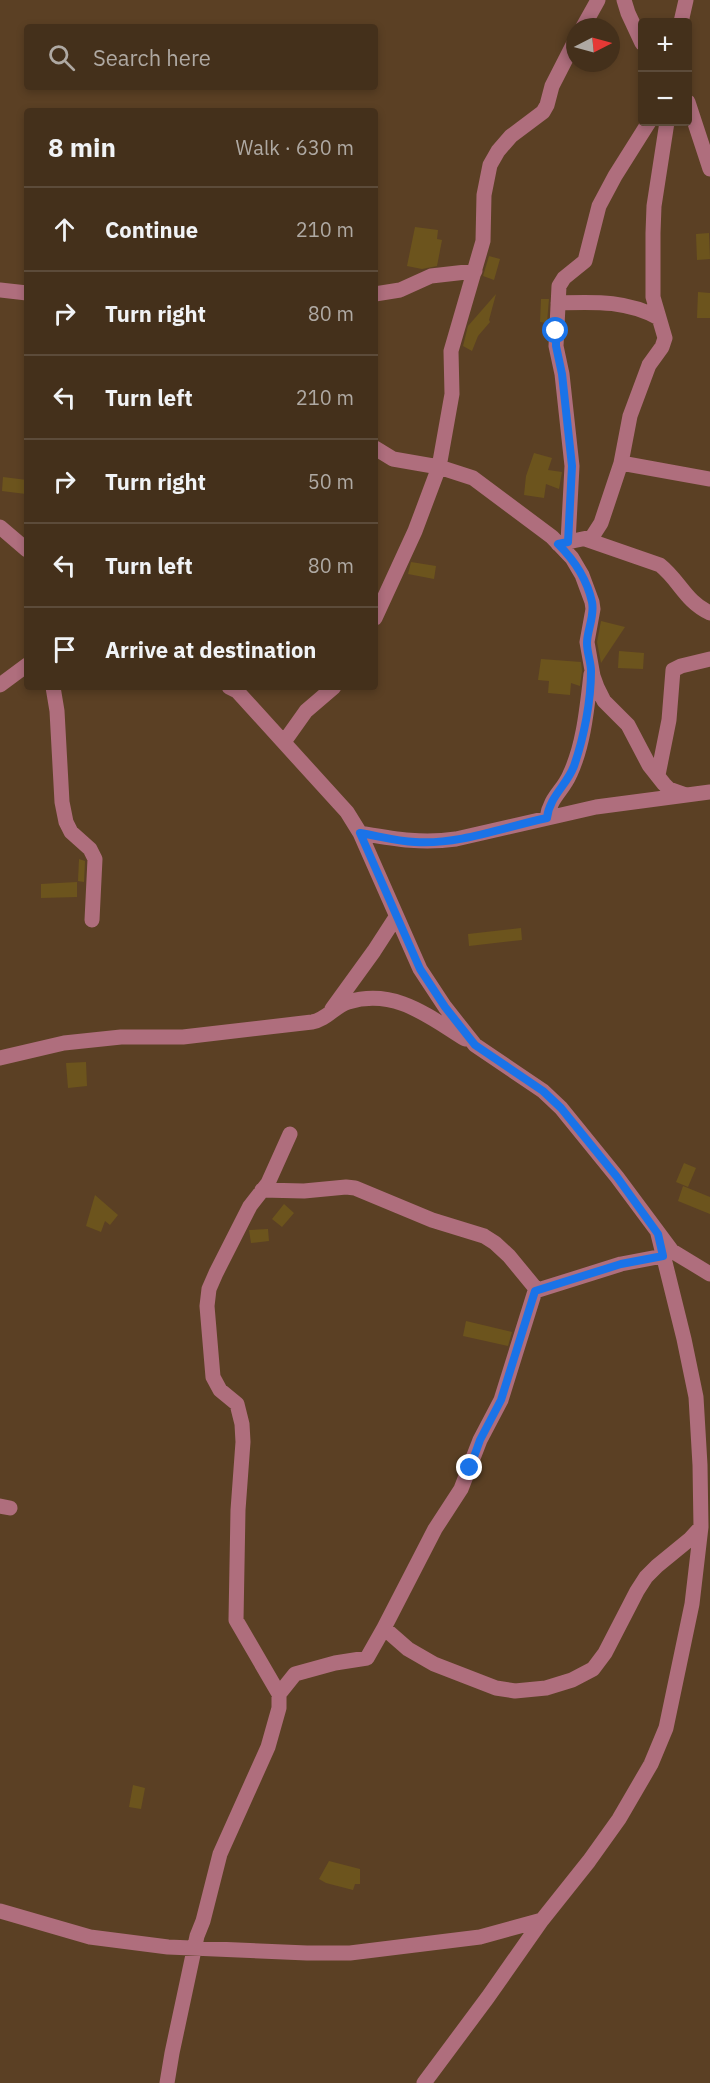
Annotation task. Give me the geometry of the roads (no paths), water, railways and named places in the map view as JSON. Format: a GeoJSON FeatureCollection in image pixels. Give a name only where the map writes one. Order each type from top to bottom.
{"type":"FeatureCollection","features":[{"type":"Feature","properties":{"kind":"street"},"geometry":{"type":"LineString","coordinates":[[588,18],[598,0]]}},
{"type":"Feature","properties":{"kind":"street"},"geometry":{"type":"LineString","coordinates":[[624,0],[638,34]]}},
{"type":"Feature","properties":{"kind":"street"},"geometry":{"type":"LineString","coordinates":[[682,18],[686,0]]}},
{"type":"Feature","properties":{"kind":"street"},"geometry":{"type":"LineString","coordinates":[[378,611],[415,531],[439,468],[452,394],[452,345],[475,271],[484,231],[484,195],[490,165],[511,136],[543,112],[552,86],[566,59]]}},
{"type":"Feature","properties":{"kind":"street"},"geometry":{"type":"LineString","coordinates":[[692,117],[710,169]]}},
{"type":"Feature","properties":{"kind":"street"},"geometry":{"type":"LineString","coordinates":[[563,543],[572,466],[562,374],[556,346],[560,282],[585,261],[599,206],[646,126]]}},
{"type":"Feature","properties":{"kind":"street"},"geometry":{"type":"LineString","coordinates":[[563,543],[585,539],[595,534],[602,523],[621,463],[630,416],[649,365],[665,336],[652,288],[652,234],[666,126]]}},
{"type":"Feature","properties":{"kind":"street"},"geometry":{"type":"LineString","coordinates":[[378,294],[400,290],[425,278],[475,271]]}},
{"type":"Feature","properties":{"kind":"street"},"geometry":{"type":"LineString","coordinates":[[0,290],[24,293]]}},
{"type":"Feature","properties":{"kind":"street"},"geometry":{"type":"LineString","coordinates":[[558,303],[597,302],[630,305],[659,318]]}},
{"type":"Feature","properties":{"kind":"street"},"geometry":{"type":"LineString","coordinates":[[378,450],[393,459],[462,474],[484,485],[563,543],[582,574],[592,602],[587,642],[591,669],[597,687],[604,701],[628,725],[644,757],[667,787],[686,795]]}},
{"type":"Feature","properties":{"kind":"street"},"geometry":{"type":"LineString","coordinates":[[621,463],[710,479]]}},
{"type":"Feature","properties":{"kind":"street"},"geometry":{"type":"LineString","coordinates":[[0,527],[24,547]]}},
{"type":"Feature","properties":{"kind":"street"},"geometry":{"type":"LineString","coordinates":[[585,539],[660,565],[694,604],[710,613]]}},
{"type":"Feature","properties":{"kind":"street"},"geometry":{"type":"LineString","coordinates":[[658,775],[669,720],[673,670],[710,659]]}},
{"type":"Feature","properties":{"kind":"street"},"geometry":{"type":"LineString","coordinates":[[0,685],[24,667]]}},
{"type":"Feature","properties":{"kind":"street"},"geometry":{"type":"LineString","coordinates":[[547,818],[550,803],[570,775],[576,758],[587,709],[591,669]]}},
{"type":"Feature","properties":{"kind":"street"},"geometry":{"type":"LineString","coordinates":[[54,690],[57,711],[62,802],[66,822],[71,832],[90,849],[95,859],[92,921]]}},
{"type":"Feature","properties":{"kind":"street"},"geometry":{"type":"LineString","coordinates":[[235,690],[347,812],[360,833],[420,969],[445,1007],[475,1045]]}},
{"type":"Feature","properties":{"kind":"street"},"geometry":{"type":"LineString","coordinates":[[284,742],[306,711],[330,690]]}},
{"type":"Feature","properties":{"kind":"street"},"geometry":{"type":"LineString","coordinates":[[360,833],[416,842],[436,842],[596,807],[710,792]]}},
{"type":"Feature","properties":{"kind":"street"},"geometry":{"type":"LineString","coordinates":[[328,1014],[396,917]]}},
{"type":"Feature","properties":{"kind":"street"},"geometry":{"type":"LineString","coordinates":[[0,1058],[64,1043],[121,1037],[183,1037],[312,1022],[318,1021],[349,1002],[366,998],[382,998],[410,1005],[543,1091],[561,1108],[617,1177],[672,1251],[710,1274]]}},
{"type":"Feature","properties":{"kind":"street"},"geometry":{"type":"LineString","coordinates":[[167,2083],[195,1949],[220,1854],[268,1748],[279,1708],[279,1694],[236,1620],[242,1424],[237,1404],[219,1390],[213,1377],[207,1306],[209,1289],[241,1221],[268,1183],[290,1134]]}},
{"type":"Feature","properties":{"kind":"street"},"geometry":{"type":"LineString","coordinates":[[262,1190],[304,1191],[355,1188],[432,1220],[484,1236],[509,1256],[537,1290]]}},
{"type":"Feature","properties":{"kind":"street"},"geometry":{"type":"LineString","coordinates":[[424,2083],[542,1920],[619,1819],[651,1764],[663,1737],[683,1655],[692,1604],[700,1527],[696,1397],[658,1234]]}},
{"type":"Feature","properties":{"kind":"street"},"geometry":{"type":"LineString","coordinates":[[279,1694],[295,1674],[335,1663],[367,1658],[435,1529],[461,1489],[480,1440],[501,1400],[532,1298],[537,1290],[621,1264],[663,1256]]}},
{"type":"Feature","properties":{"kind":"street"},"geometry":{"type":"LineString","coordinates":[[384,1628],[408,1649],[434,1664],[496,1688],[515,1691],[546,1689],[572,1680],[593,1669],[646,1577],[690,1539],[700,1527]]}},
{"type":"Feature","properties":{"kind":"street"},"geometry":{"type":"LineString","coordinates":[[0,1911],[90,1937],[195,1949],[307,1953],[350,1953],[480,1937],[542,1920]]}}]}
